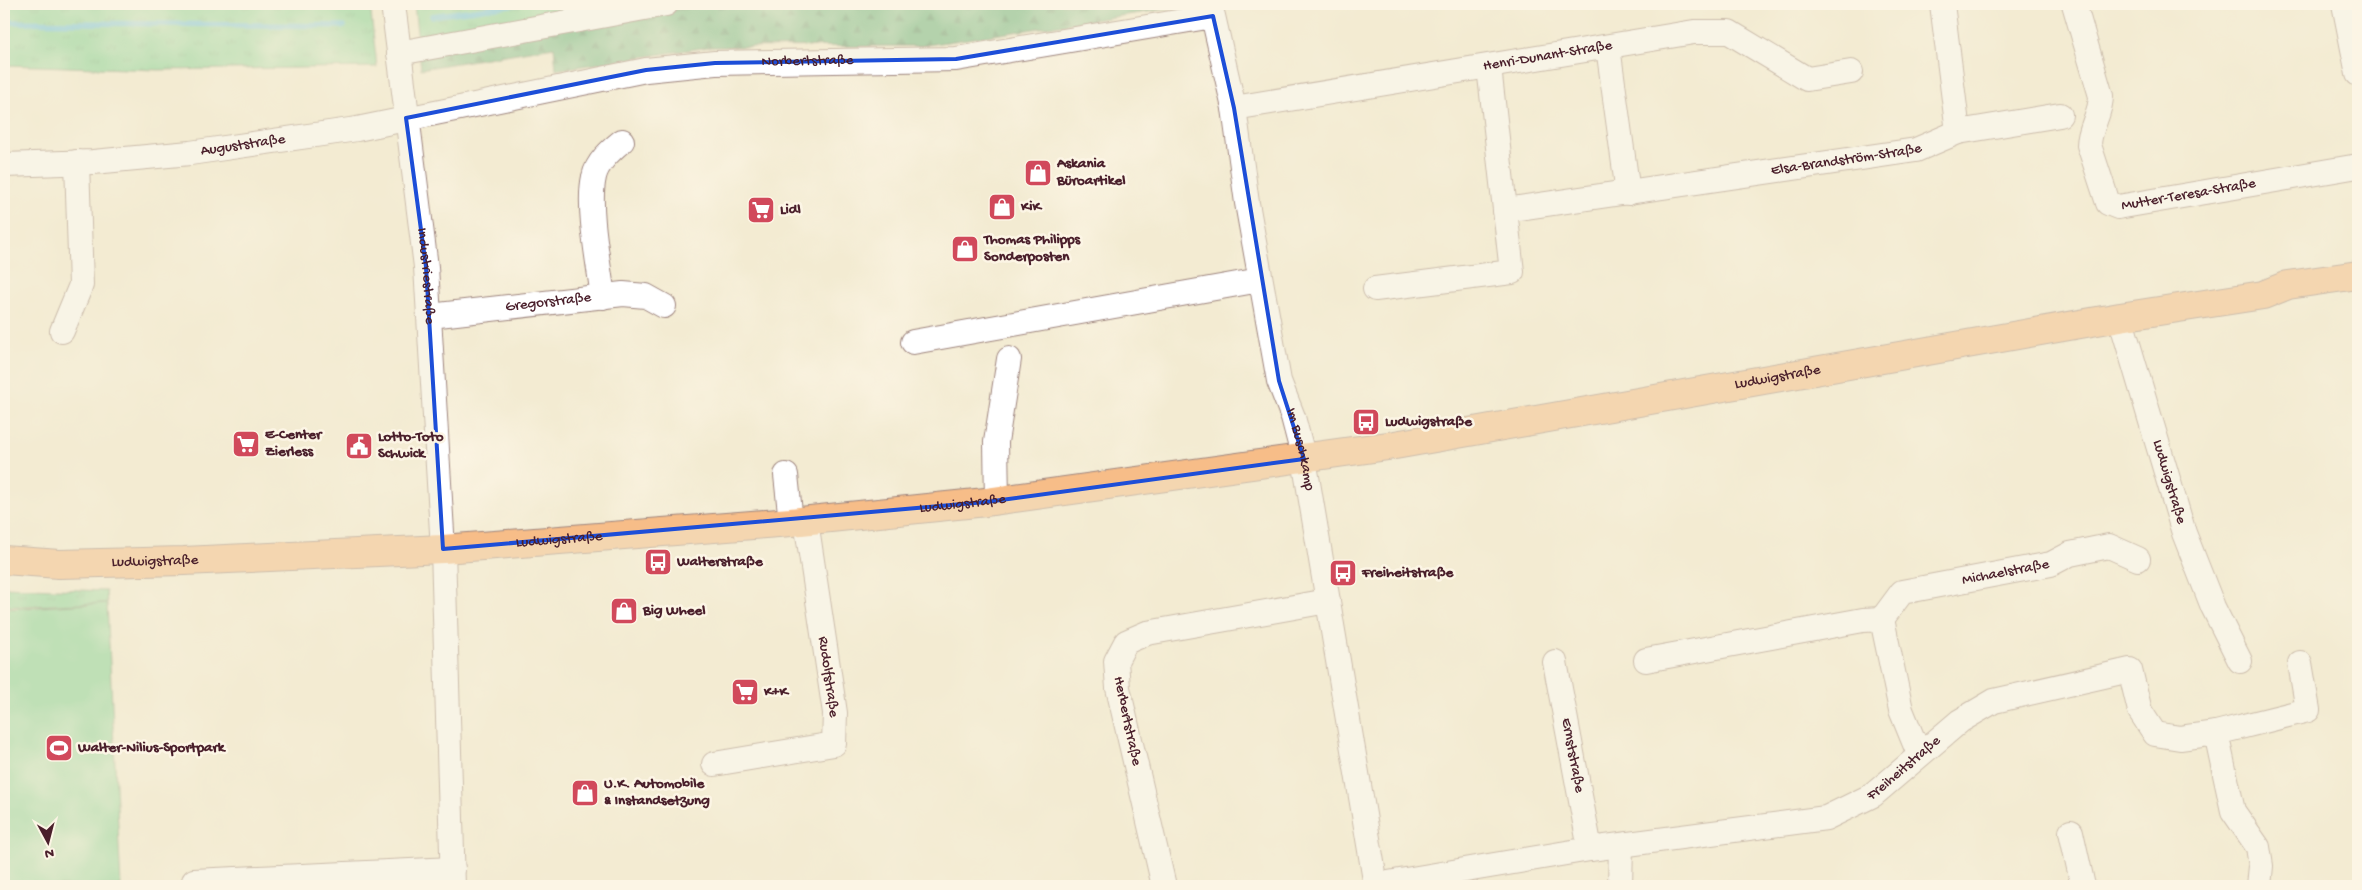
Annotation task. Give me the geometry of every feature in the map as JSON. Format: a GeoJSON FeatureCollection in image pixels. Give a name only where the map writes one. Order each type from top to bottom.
{"type":"FeatureCollection","features":[{"type":"Feature","properties":{"kind":"main road","name":"Ludwigstraße"},"geometry":{"type":"LineString","coordinates":[[4,560],[58,564],[184,562],[443,549],[798,521],[997,501],[1304,459],[1424,440],[2120,317],[2263,295],[2288,286],[2358,275]]}},
{"type":"Feature","properties":{"kind":"main road","name":"Ludwigstraße"},"geometry":{"type":"LineString","coordinates":[[2263,295],[2291,299],[2358,291]]}},
{"type":"Feature","properties":{"kind":"street","name":"Industriestraße"},"geometry":{"type":"LineString","coordinates":[[393,4],[426,267],[443,549]]}},
{"type":"Feature","properties":{"kind":"street"},"geometry":{"type":"LineString","coordinates":[[398,53],[666,4]]}},
{"type":"Feature","properties":{"kind":"street"},"geometry":{"type":"LineString","coordinates":[[1942,4],[1958,132]]}},
{"type":"Feature","properties":{"kind":"street","name":"Mutter-Teresa-Straße"},"geometry":{"type":"LineString","coordinates":[[2074,4],[2100,96],[2101,107],[2089,137],[2089,145],[2108,203],[2118,207],[2358,166]]}},
{"type":"Feature","properties":{"kind":"street"},"geometry":{"type":"LineString","coordinates":[[2344,4],[2358,74]]}},
{"type":"Feature","properties":{"kind":"street","name":"Im Buschkamp"},"geometry":{"type":"LineString","coordinates":[[1213,16],[1234,108],[1260,280],[1279,381],[1293,416],[1304,459],[1376,886]]}},
{"type":"Feature","properties":{"kind":"street","name":"Norbertstraße"},"geometry":{"type":"LineString","coordinates":[[406,118],[646,70],[715,63],[956,59],[1213,16]]}},
{"type":"Feature","properties":{"kind":"street","name":"Henri-Dunant-Straße"},"geometry":{"type":"LineString","coordinates":[[1234,108],[1694,32],[1729,32],[1808,79],[1851,72]]}},
{"type":"Feature","properties":{"kind":"street"},"geometry":{"type":"LineString","coordinates":[[1608,47],[1628,193]]}},
{"type":"Feature","properties":{"kind":"street"},"geometry":{"type":"LineString","coordinates":[[1376,289],[1512,272],[1489,67]]}},
{"type":"Feature","properties":{"kind":"street","name":"Elsa-Brandström-Straße"},"geometry":{"type":"LineString","coordinates":[[1505,210],[1916,150],[1958,132],[2060,116]]}},
{"type":"Feature","properties":{"kind":"street","name":"Auguststraße"},"geometry":{"type":"LineString","coordinates":[[4,165],[78,162],[190,153],[356,129],[406,118]]}},
{"type":"Feature","properties":{"kind":"street"},"geometry":{"type":"LineString","coordinates":[[603,297],[593,218],[594,177],[607,153],[622,141]]}},
{"type":"Feature","properties":{"kind":"street"},"geometry":{"type":"LineString","coordinates":[[62,332],[81,285],[78,162]]}},
{"type":"Feature","properties":{"kind":"street"},"geometry":{"type":"LineString","coordinates":[[914,342],[1260,280]]}},
{"type":"Feature","properties":{"kind":"street","name":"Gregorstraße"},"geometry":{"type":"LineString","coordinates":[[430,316],[623,294],[646,296],[664,306]]}},
{"type":"Feature","properties":{"kind":"street","name":"Ludwigstraße"},"geometry":{"type":"LineString","coordinates":[[2120,317],[2184,534],[2213,606],[2240,660]]}},
{"type":"Feature","properties":{"kind":"street"},"geometry":{"type":"LineString","coordinates":[[997,501],[996,442],[1009,359]]}},
{"type":"Feature","properties":{"kind":"street"},"geometry":{"type":"LineString","coordinates":[[786,475],[798,521]]}},
{"type":"Feature","properties":{"kind":"street","name":"Rudolfstraße"},"geometry":{"type":"LineString","coordinates":[[714,764],[834,744],[835,713],[798,521]]}},
{"type":"Feature","properties":{"kind":"street","name":"Michaelstraße"},"geometry":{"type":"LineString","coordinates":[[1882,620],[1902,592],[2051,564],[2070,554],[2109,546],[2138,559]]}},
{"type":"Feature","properties":{"kind":"street"},"geometry":{"type":"LineString","coordinates":[[194,881],[453,878],[443,549]]}},
{"type":"Feature","properties":{"kind":"street","name":"Herbertstraße"},"geometry":{"type":"LineString","coordinates":[[1164,886],[1118,688],[1116,662],[1126,642],[1147,633],[1328,601]]}},
{"type":"Feature","properties":{"kind":"street"},"geometry":{"type":"LineString","coordinates":[[1646,660],[1863,620],[1882,620],[1901,710],[1920,754]]}},
{"type":"Feature","properties":{"kind":"street","name":"Ernststraße"},"geometry":{"type":"LineString","coordinates":[[1555,662],[1590,850]]}},
{"type":"Feature","properties":{"kind":"street"},"geometry":{"type":"LineString","coordinates":[[2259,886],[2261,866],[2258,847],[2234,811],[2216,733],[2308,710],[2300,663]]}},
{"type":"Feature","properties":{"kind":"street","name":"Freiheitstraße"},"geometry":{"type":"LineString","coordinates":[[1376,886],[1590,850],[1826,818],[1873,795],[1960,722],[1994,701],[2130,670],[2140,711],[2155,734],[2180,738],[2216,733]]}},
{"type":"Feature","properties":{"kind":"street"},"geometry":{"type":"LineString","coordinates":[[2071,832],[2083,886]]}},
{"type":"Feature","properties":{"kind":"street"},"geometry":{"type":"LineString","coordinates":[[1620,886],[1621,846]]}},
{"type":"Feature","properties":{"kind":"highlighted area"},"geometry":{"type":"Polygon","coordinates":[[[1213,16],[1234,108],[1279,381],[1304,459],[986,502],[443,549],[426,267],[406,118],[646,70],[715,63],[956,59],[1213,16]]]}},
{"type":"Feature","properties":{"kind":"green space"},"geometry":{"type":"Polygon","coordinates":[[[4,4],[370,4],[377,67],[158,70],[4,65],[4,4]]]}},
{"type":"Feature","properties":{"kind":"green space"},"geometry":{"type":"Polygon","coordinates":[[[414,4],[713,4],[419,52],[414,4]]]}},
{"type":"Feature","properties":{"kind":"green space"},"geometry":{"type":"Polygon","coordinates":[[[713,4],[1181,4],[1167,9],[921,46],[709,47],[556,70],[554,47],[421,69],[419,52],[713,4]]]}},
{"type":"Feature","properties":{"kind":"green space"},"geometry":{"type":"Polygon","coordinates":[[[4,587],[106,591],[107,603],[4,607],[4,587]]]}},
{"type":"Feature","properties":{"kind":"green space","name":"Walter-Nilius-Sportpark"},"geometry":{"type":"Polygon","coordinates":[[[107,603],[121,886],[4,886],[4,609],[107,603]]]}},
{"type":"Feature","properties":{"kind":"waterway"},"geometry":{"type":"LineString","coordinates":[[432,16],[517,4]]}},
{"type":"Feature","properties":{"kind":"waterway"},"geometry":{"type":"LineString","coordinates":[[4,22],[344,26]]}},
{"type":"Feature","properties":{"kind":"place","name":"Askania Büroartikel"},"geometry":{"type":"Point","coordinates":[1038,173]}},
{"type":"Feature","properties":{"kind":"place","name":"KiK"},"geometry":{"type":"Point","coordinates":[1002,207]}},
{"type":"Feature","properties":{"kind":"place","name":"Lidl"},"geometry":{"type":"Point","coordinates":[761,210]}},
{"type":"Feature","properties":{"kind":"place","name":"Thomas Philipps Sonderposten"},"geometry":{"type":"Point","coordinates":[965,249]}},
{"type":"Feature","properties":{"kind":"place","name":"Ludwigstraße"},"geometry":{"type":"Point","coordinates":[1366,422]}},
{"type":"Feature","properties":{"kind":"place","name":"E-Center Zierless"},"geometry":{"type":"Point","coordinates":[246,444]}},
{"type":"Feature","properties":{"kind":"place","name":"Lotto-Toto Schwick"},"geometry":{"type":"Point","coordinates":[359,446]}},
{"type":"Feature","properties":{"kind":"place","name":"Walterstraße"},"geometry":{"type":"Point","coordinates":[658,562]}},
{"type":"Feature","properties":{"kind":"place","name":"Freiheitstraße"},"geometry":{"type":"Point","coordinates":[1343,573]}},
{"type":"Feature","properties":{"kind":"place","name":"Big Wheel"},"geometry":{"type":"Point","coordinates":[624,611]}},
{"type":"Feature","properties":{"kind":"place","name":"K+K"},"geometry":{"type":"Point","coordinates":[745,692]}},
{"type":"Feature","properties":{"kind":"place","name":"Walter-Nilius-Sportpark"},"geometry":{"type":"Point","coordinates":[59,748]}},
{"type":"Feature","properties":{"kind":"place","name":"U.K. Automobile & Instandsetzung"},"geometry":{"type":"Point","coordinates":[585,793]}}]}
